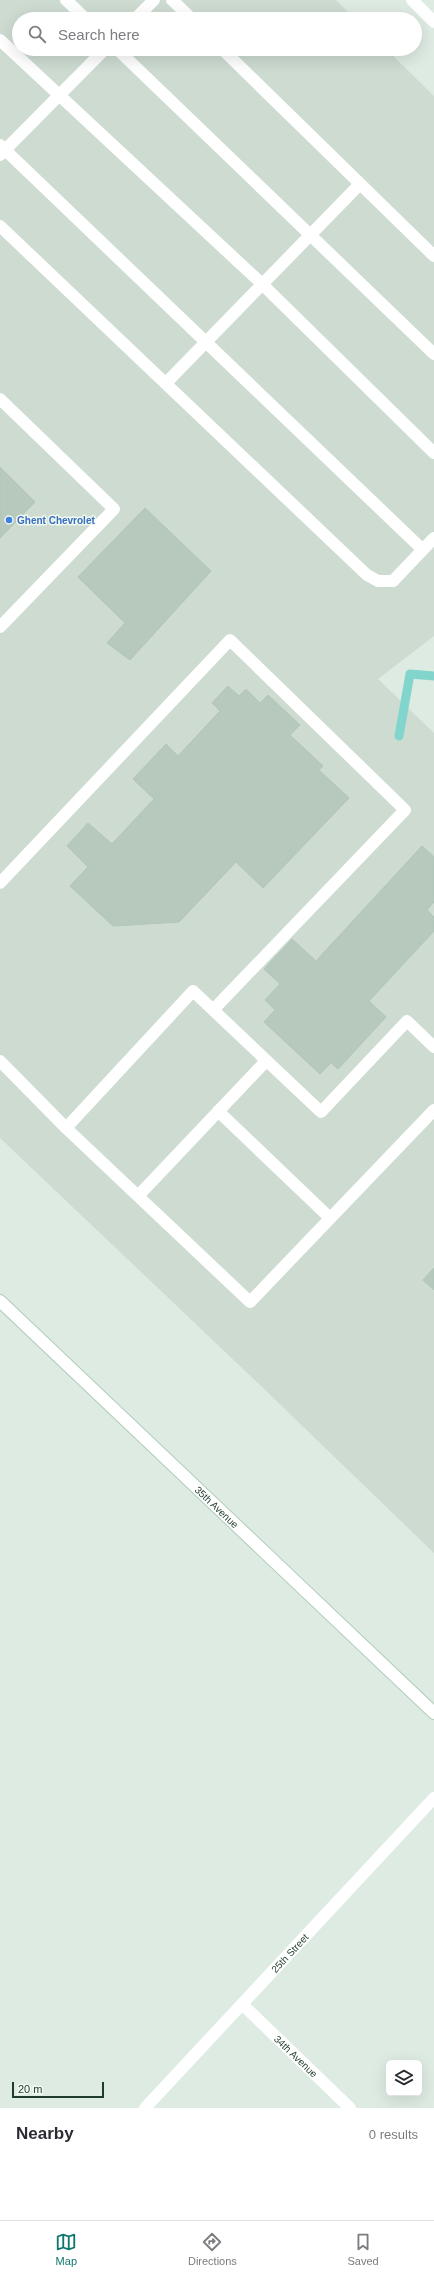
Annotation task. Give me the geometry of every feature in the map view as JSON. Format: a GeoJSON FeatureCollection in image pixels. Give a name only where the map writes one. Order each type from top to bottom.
{"type":"FeatureCollection","features":[{"type":"Feature","properties":{"kind":"street"},"geometry":{"type":"LineString","coordinates":[[66,0],[79,12]]}},
{"type":"Feature","properties":{"kind":"street"},"geometry":{"type":"LineString","coordinates":[[142,12],[154,0]]}},
{"type":"Feature","properties":{"kind":"street"},"geometry":{"type":"LineString","coordinates":[[172,0],[185,12]]}},
{"type":"Feature","properties":{"kind":"street"},"geometry":{"type":"LineString","coordinates":[[412,0],[434,22]]}},
{"type":"Feature","properties":{"kind":"street"},"geometry":{"type":"LineString","coordinates":[[0,40],[12,51]]}},
{"type":"Feature","properties":{"kind":"street"},"geometry":{"type":"LineString","coordinates":[[17,56],[262,284],[434,453]]}},
{"type":"Feature","properties":{"kind":"street"},"geometry":{"type":"LineString","coordinates":[[98,56],[2,150],[207,341],[423,550]]}},
{"type":"Feature","properties":{"kind":"street"},"geometry":{"type":"LineString","coordinates":[[124,56],[309,236],[434,354]]}},
{"type":"Feature","properties":{"kind":"street"},"geometry":{"type":"LineString","coordinates":[[229,56],[434,256]]}},
{"type":"Feature","properties":{"kind":"street"},"geometry":{"type":"LineString","coordinates":[[166,383],[360,184]]}},
{"type":"Feature","properties":{"kind":"street"},"geometry":{"type":"LineString","coordinates":[[0,226],[367,575],[378,581],[394,581],[434,538]]}},
{"type":"Feature","properties":{"kind":"street"},"geometry":{"type":"LineString","coordinates":[[0,400],[114,509],[0,627]]}},
{"type":"Feature","properties":{"kind":"street"},"geometry":{"type":"LineString","coordinates":[[0,883],[230,640],[406,810],[213,1010]]}},
{"type":"Feature","properties":{"kind":"street"},"geometry":{"type":"LineString","coordinates":[[66,1128],[193,991],[320,1112],[407,1021],[434,1047]]}},
{"type":"Feature","properties":{"kind":"street"},"geometry":{"type":"LineString","coordinates":[[0,1061],[66,1128],[250,1302],[434,1110]]}},
{"type":"Feature","properties":{"kind":"street"},"geometry":{"type":"LineString","coordinates":[[138,1196],[266,1061]]}},
{"type":"Feature","properties":{"kind":"street"},"geometry":{"type":"LineString","coordinates":[[218,1111],[330,1218]]}},
{"type":"Feature","properties":{"kind":"street","name":"35th Avenue"},"geometry":{"type":"LineString","coordinates":[[0,1301],[434,1713]]}},
{"type":"Feature","properties":{"kind":"street","name":"25th Street"},"geometry":{"type":"LineString","coordinates":[[145,2108],[434,1798]]}},
{"type":"Feature","properties":{"kind":"street","name":"34th Avenue"},"geometry":{"type":"LineString","coordinates":[[242,2004],[350,2108]]}},
{"type":"Feature","properties":{"kind":"shaded area"},"geometry":{"type":"Polygon","coordinates":[[[0,0],[336,0],[348,12],[12,12],[12,56],[393,56],[434,96],[434,636],[378,679],[434,733],[434,1553],[0,1138],[0,0]]]}},
{"type":"Feature","properties":{"kind":"building","name":"Ghent Chevrolet"},"geometry":{"type":"Polygon","coordinates":[[[0,467],[35,502],[0,538],[0,467]]]}},
{"type":"Feature","properties":{"kind":"building"},"geometry":{"type":"Polygon","coordinates":[[[145,508],[211,571],[130,660],[107,643],[125,623],[78,577],[145,508]]]}},
{"type":"Feature","properties":{"kind":"building"},"geometry":{"type":"Polygon","coordinates":[[[228,686],[239,696],[246,689],[260,703],[268,695],[300,725],[290,735],[323,766],[319,770],[349,798],[263,888],[236,862],[179,922],[113,926],[70,886],[88,867],[67,846],[88,823],[112,844],[154,799],[133,779],[166,744],[178,756],[220,711],[212,703],[228,686]]]}},
{"type":"Feature","properties":{"kind":"building"},"geometry":{"type":"Polygon","coordinates":[[[422,846],[434,857],[434,902],[427,910],[434,917],[434,931],[369,1001],[386,1017],[338,1069],[331,1063],[320,1074],[264,1022],[275,1010],[265,1000],[280,984],[264,969],[292,939],[316,961],[422,846]]]}},
{"type":"Feature","properties":{"kind":"building"},"geometry":{"type":"Polygon","coordinates":[[[434,1268],[434,1290],[423,1280],[434,1268]]]}},
{"type":"Feature","properties":{"kind":"waterway"},"geometry":{"type":"LineString","coordinates":[[399,736],[410,674],[434,676]]}},
{"type":"Feature","properties":{"kind":"place","name":"Ghent Chevrolet"},"geometry":{"type":"Point","coordinates":[9,520]}}]}
